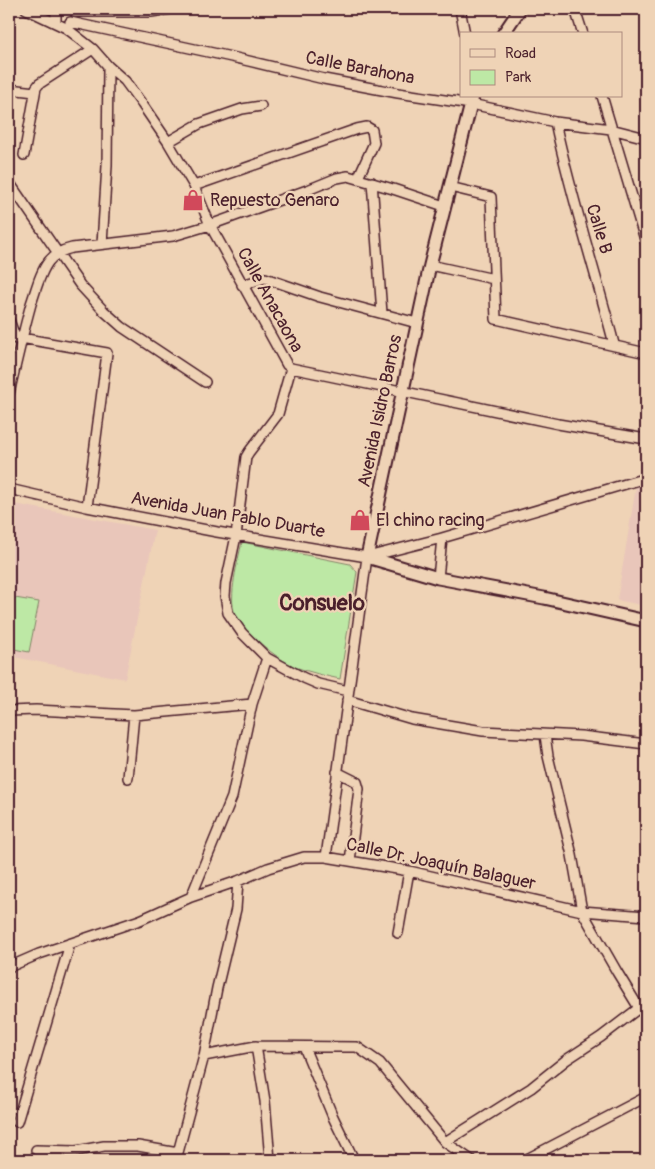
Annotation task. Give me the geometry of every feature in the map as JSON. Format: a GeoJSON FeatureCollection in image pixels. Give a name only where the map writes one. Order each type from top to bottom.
{"type":"FeatureCollection","features":[{"type":"Feature","properties":{"kind":"street","name":"Calle Barahona"},"geometry":{"type":"LineString","coordinates":[[26,9],[68,25],[236,58],[324,79],[398,93],[472,100],[555,122],[611,129],[646,138]]}},
{"type":"Feature","properties":{"kind":"street"},"geometry":{"type":"LineString","coordinates":[[56,9],[56,22]]}},
{"type":"Feature","properties":{"kind":"street"},"geometry":{"type":"LineString","coordinates":[[68,25],[76,10],[151,12],[171,9]]}},
{"type":"Feature","properties":{"kind":"street"},"geometry":{"type":"LineString","coordinates":[[460,9],[465,32]]}},
{"type":"Feature","properties":{"kind":"street"},"geometry":{"type":"LineString","coordinates":[[504,32],[520,9]]}},
{"type":"Feature","properties":{"kind":"street"},"geometry":{"type":"LineString","coordinates":[[575,9],[582,32]]}},
{"type":"Feature","properties":{"kind":"street","name":"Calle Anacaona"},"geometry":{"type":"LineString","coordinates":[[68,25],[108,66],[126,81],[168,142],[194,186],[210,225],[242,285],[287,365],[291,368],[558,424],[646,439]]}},
{"type":"Feature","properties":{"kind":"street"},"geometry":{"type":"LineString","coordinates":[[24,155],[35,92],[39,84],[93,49]]}},
{"type":"Feature","properties":{"kind":"street"},"geometry":{"type":"LineString","coordinates":[[102,244],[107,166],[108,66]]}},
{"type":"Feature","properties":{"kind":"street"},"geometry":{"type":"LineString","coordinates":[[9,89],[35,92]]}},
{"type":"Feature","properties":{"kind":"street"},"geometry":{"type":"LineString","coordinates":[[603,98],[646,243]]}},
{"type":"Feature","properties":{"kind":"street","name":"Avenida Isidro Barros"},"geometry":{"type":"LineString","coordinates":[[326,857],[367,557],[430,264],[472,100]]}},
{"type":"Feature","properties":{"kind":"street"},"geometry":{"type":"LineString","coordinates":[[168,142],[199,124],[242,109],[261,106]]}},
{"type":"Feature","properties":{"kind":"street","name":"Calle B"},"geometry":{"type":"LineString","coordinates":[[555,122],[565,170],[599,283],[614,344]]}},
{"type":"Feature","properties":{"kind":"street"},"geometry":{"type":"LineString","coordinates":[[194,186],[357,128],[367,127],[372,130],[374,143],[358,178]]}},
{"type":"Feature","properties":{"kind":"street"},"geometry":{"type":"LineString","coordinates":[[9,394],[17,339],[44,267],[58,253],[72,248],[173,236],[310,190],[337,178],[348,176],[444,206]]}},
{"type":"Feature","properties":{"kind":"street"},"geometry":{"type":"LineString","coordinates":[[9,182],[80,285],[110,316],[129,332],[205,382]]}},
{"type":"Feature","properties":{"kind":"street"},"geometry":{"type":"LineString","coordinates":[[372,182],[382,313]]}},
{"type":"Feature","properties":{"kind":"street"},"geometry":{"type":"LineString","coordinates":[[450,187],[491,197],[496,317],[498,320],[614,344],[646,353]]}},
{"type":"Feature","properties":{"kind":"street"},"geometry":{"type":"LineString","coordinates":[[430,264],[494,279]]}},
{"type":"Feature","properties":{"kind":"street"},"geometry":{"type":"LineString","coordinates":[[242,285],[265,278],[320,297],[417,323]]}},
{"type":"Feature","properties":{"kind":"street"},"geometry":{"type":"LineString","coordinates":[[9,320],[17,339]]}},
{"type":"Feature","properties":{"kind":"street"},"geometry":{"type":"LineString","coordinates":[[17,339],[107,352],[87,507]]}},
{"type":"Feature","properties":{"kind":"street"},"geometry":{"type":"LineString","coordinates":[[291,368],[278,414],[247,454],[236,536],[226,583],[227,608],[230,617],[242,633],[267,658],[304,678],[412,720],[483,731],[581,736],[646,744]]}},
{"type":"Feature","properties":{"kind":"street"},"geometry":{"type":"LineString","coordinates":[[367,557],[442,538],[646,478]]}},
{"type":"Feature","properties":{"kind":"street","name":"Avenida Juan Pablo Duarte"},"geometry":{"type":"LineString","coordinates":[[9,489],[87,507],[236,536],[367,557],[438,578],[544,598],[646,621]]}},
{"type":"Feature","properties":{"kind":"street"},"geometry":{"type":"LineString","coordinates":[[438,578],[442,538]]}},
{"type":"Feature","properties":{"kind":"street"},"geometry":{"type":"LineString","coordinates":[[191,897],[232,797],[252,704],[267,658]]}},
{"type":"Feature","properties":{"kind":"street"},"geometry":{"type":"LineString","coordinates":[[9,712],[36,710],[134,716],[252,704]]}},
{"type":"Feature","properties":{"kind":"street"},"geometry":{"type":"LineString","coordinates":[[128,778],[134,716]]}},
{"type":"Feature","properties":{"kind":"street"},"geometry":{"type":"LineString","coordinates":[[545,735],[548,756],[572,855],[582,911],[593,933],[639,1008],[646,1015]]}},
{"type":"Feature","properties":{"kind":"street"},"geometry":{"type":"LineString","coordinates":[[337,772],[357,782],[359,789],[350,861]]}},
{"type":"Feature","properties":{"kind":"street","name":"Calle Dr. Joaquín Balaguer"},"geometry":{"type":"LineString","coordinates":[[9,967],[140,920],[191,897],[238,881],[268,868],[304,857],[326,857],[410,870],[582,911],[646,916]]}},
{"type":"Feature","properties":{"kind":"street"},"geometry":{"type":"LineString","coordinates":[[398,933],[410,870]]}},
{"type":"Feature","properties":{"kind":"street"},"geometry":{"type":"LineString","coordinates":[[36,1150],[76,1151],[104,1146],[138,1146],[177,1157],[204,1056],[217,988],[236,909],[238,881]]}},
{"type":"Feature","properties":{"kind":"street"},"geometry":{"type":"LineString","coordinates":[[17,1122],[70,944]]}},
{"type":"Feature","properties":{"kind":"street"},"geometry":{"type":"LineString","coordinates":[[445,1142],[531,1088],[566,1060],[601,1037],[639,1008]]}},
{"type":"Feature","properties":{"kind":"street"},"geometry":{"type":"LineString","coordinates":[[204,1056],[256,1046],[357,1047],[380,1063],[445,1142],[472,1160]]}},
{"type":"Feature","properties":{"kind":"street"},"geometry":{"type":"LineString","coordinates":[[256,1046],[265,1101],[270,1160]]}},
{"type":"Feature","properties":{"kind":"street"},"geometry":{"type":"LineString","coordinates":[[304,1047],[333,1117],[354,1160]]}},
{"type":"Feature","properties":{"kind":"street"},"geometry":{"type":"LineString","coordinates":[[525,1160],[646,1097]]}},
{"type":"Feature","properties":{"kind":"shaded area"},"geometry":{"type":"Polygon","coordinates":[[[646,484],[646,606],[617,600],[636,487],[646,484]]]}},
{"type":"Feature","properties":{"kind":"shaded area"},"geometry":{"type":"Polygon","coordinates":[[[9,503],[155,530],[125,679],[9,656],[9,503]]]}},
{"type":"Feature","properties":{"kind":"green space"},"geometry":{"type":"Polygon","coordinates":[[[242,542],[350,564],[357,572],[340,679],[306,671],[288,663],[270,651],[239,621],[233,607],[233,598],[234,578],[242,542]]]}},
{"type":"Feature","properties":{"kind":"green space"},"geometry":{"type":"Polygon","coordinates":[[[9,597],[39,602],[29,652],[9,648],[9,597]]]}},
{"type":"Feature","properties":{"kind":"place","name":"Repuesto Genaro"},"geometry":{"type":"Point","coordinates":[193,200]}},
{"type":"Feature","properties":{"kind":"place","name":"El chino racing"},"geometry":{"type":"Point","coordinates":[360,520]}},
{"type":"Feature","properties":{"kind":"district","name":"Consuelo"},"geometry":{"type":"Point","coordinates":[322,603]}}]}
